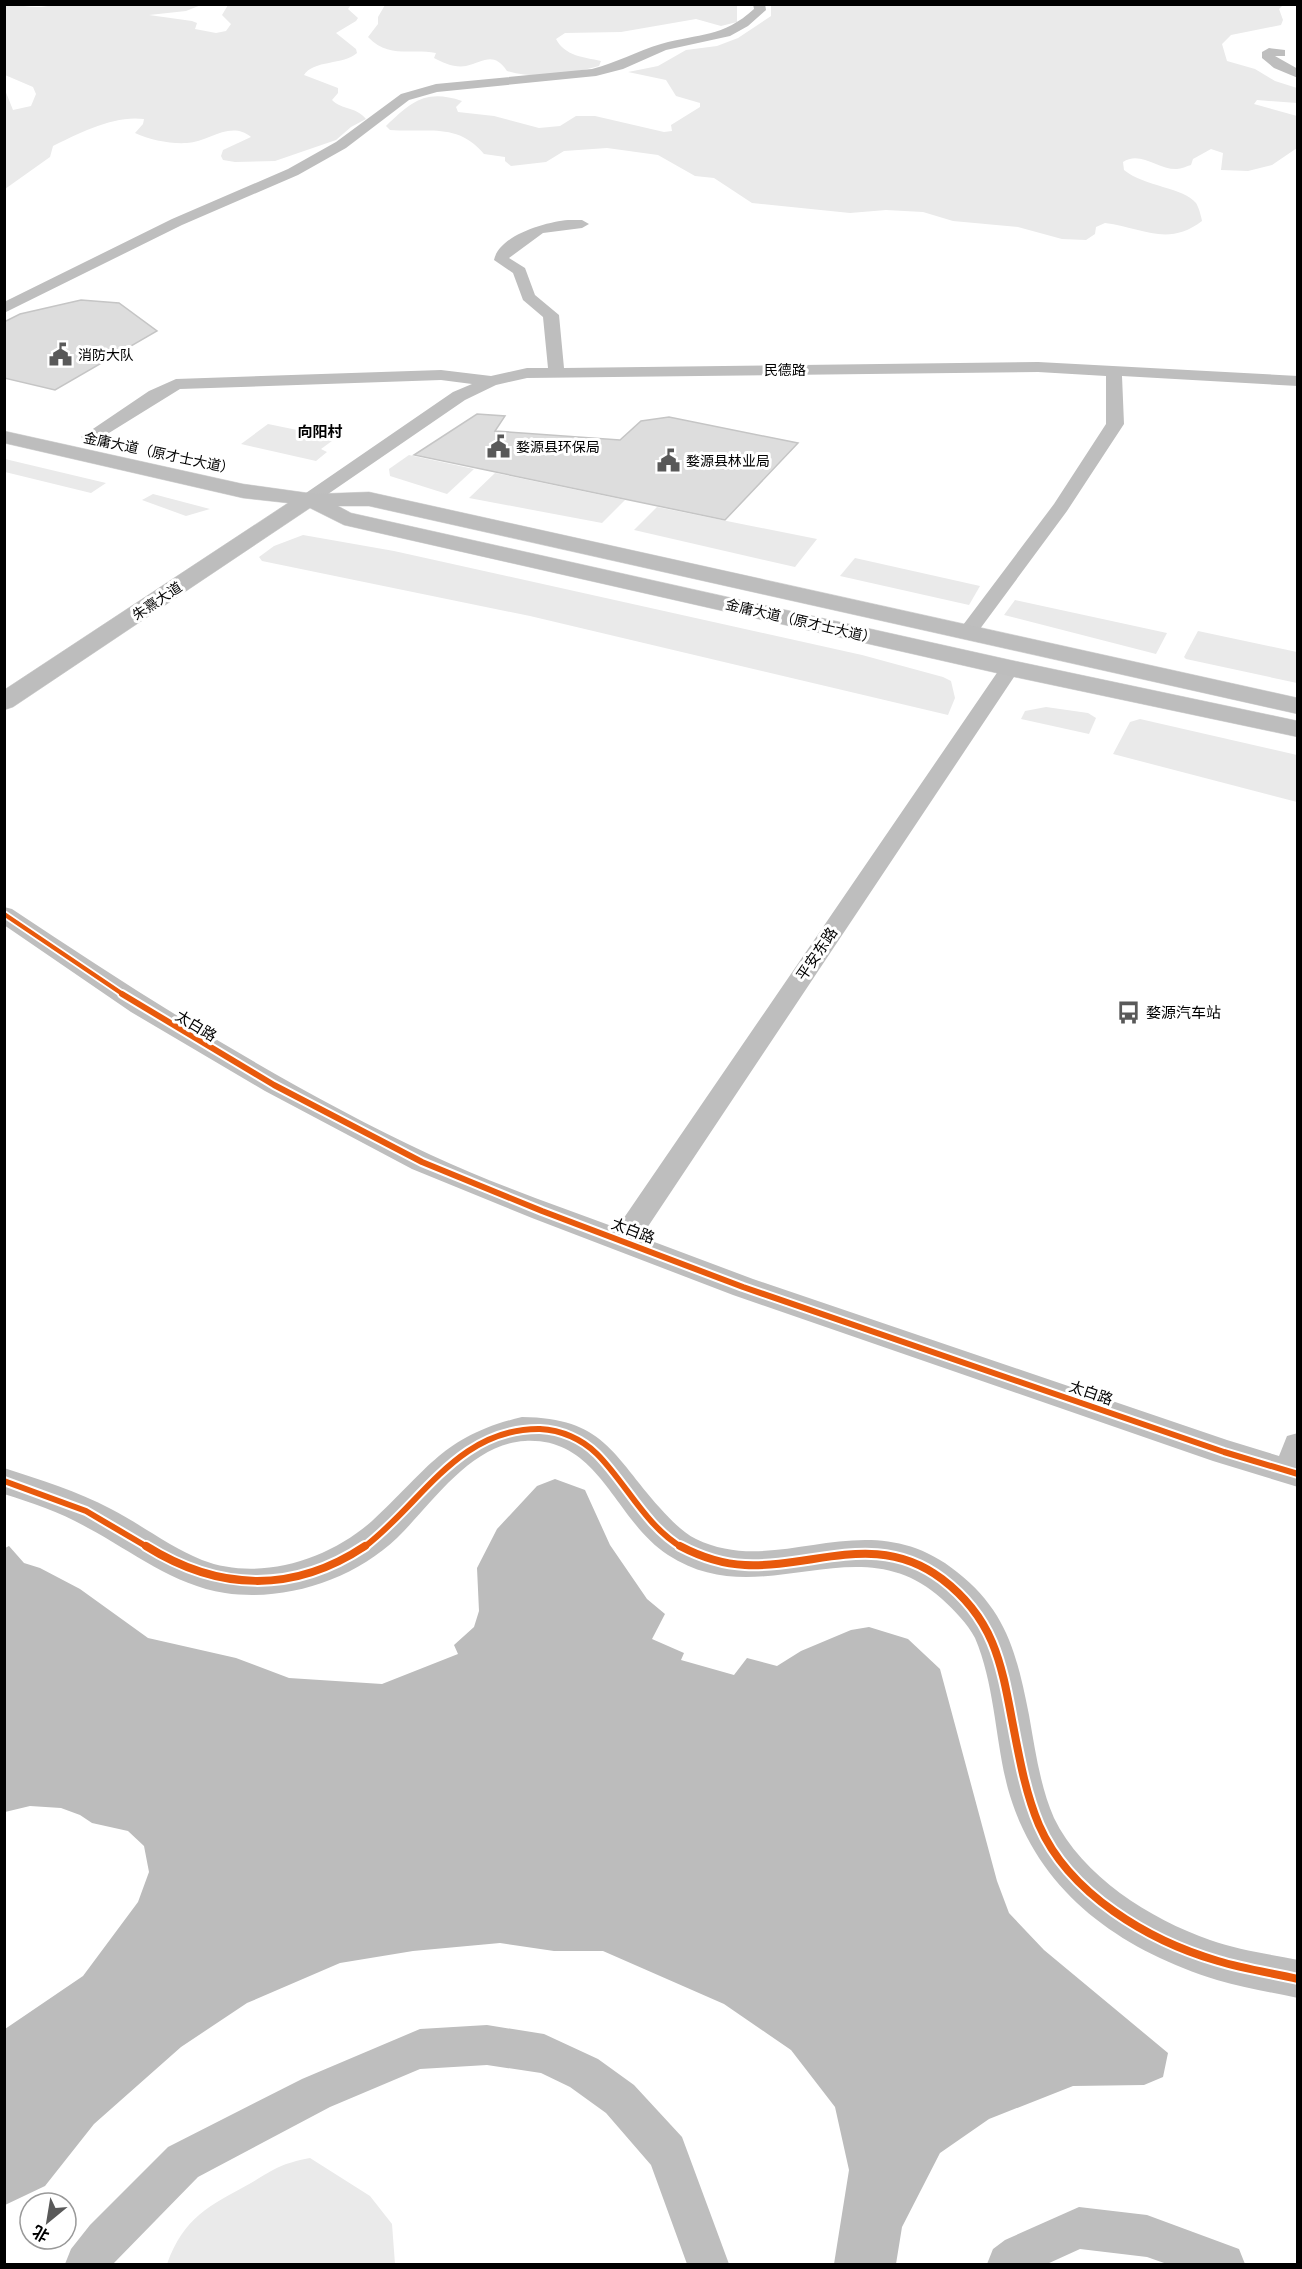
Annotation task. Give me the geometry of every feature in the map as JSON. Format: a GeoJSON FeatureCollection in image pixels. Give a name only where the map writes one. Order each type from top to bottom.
{"type":"FeatureCollection","features":[{"type":"Feature","properties":{"kind":"main road","name":"金庸大道（原才士大道）"},"geometry":{"type":"LineString","coordinates":[[4,419],[266,476],[344,518],[1010,668],[1298,729]]}},
{"type":"Feature","properties":{"kind":"main road","name":"金庸大道（原才士大道）"},"geometry":{"type":"LineString","coordinates":[[4,437],[243,491],[309,499],[369,499],[1298,706]]}},
{"type":"Feature","properties":{"kind":"main road","name":"朱熹大道"},"geometry":{"type":"LineString","coordinates":[[4,702],[309,499]]}},
{"type":"Feature","properties":{"kind":"street"},"geometry":{"type":"LineString","coordinates":[[4,308],[177,222],[293,172],[341,146],[405,97],[436,88],[601,70],[663,47],[726,34],[754,18],[760,10],[759,4]]}},
{"type":"Feature","properties":{"kind":"street"},"geometry":{"type":"LineString","coordinates":[[1281,53],[1269,52],[1266,55],[1298,74]]}},
{"type":"Feature","properties":{"kind":"street"},"geometry":{"type":"LineString","coordinates":[[556,371],[551,315],[528,297],[520,271],[501,260],[502,255],[534,230],[557,225],[582,224]]}},
{"type":"Feature","properties":{"kind":"street","name":"民德路"},"geometry":{"type":"LineString","coordinates":[[309,499],[459,396],[491,381],[527,374],[556,371],[1038,368],[1298,381]]}},
{"type":"Feature","properties":{"kind":"street"},"geometry":{"type":"LineString","coordinates":[[967,633],[1061,507],[1115,424],[1114,371]]}},
{"type":"Feature","properties":{"kind":"street"},"geometry":{"type":"LineString","coordinates":[[90,438],[154,395],[176,384],[206,381],[441,375],[491,381]]}},
{"type":"Feature","properties":{"kind":"street","name":"平安东路"},"geometry":{"type":"LineString","coordinates":[[624,1240],[1010,668]]}},
{"type":"Feature","properties":{"kind":"street","name":"太白路"},"geometry":{"type":"LineString","coordinates":[[4,914],[140,1006],[273,1085],[422,1162],[542,1211],[624,1240],[743,1287],[1295,1463]]}},
{"type":"Feature","properties":{"kind":"street"},"geometry":{"type":"LineString","coordinates":[[4,1481],[64,1500],[111,1524],[172,1564],[223,1580],[276,1582],[333,1563],[364,1547],[462,1452],[495,1437],[522,1429],[578,1436],[603,1460],[653,1524],[681,1547],[707,1558],[733,1566],[758,1566],[862,1552],[916,1564],[939,1575],[988,1627],[1000,1661],[1031,1804],[1048,1844],[1080,1882],[1152,1932],[1210,1959],[1298,1979]]}},
{"type":"Feature","properties":{"kind":"street"},"geometry":{"type":"LineString","coordinates":[[86,2265],[105,2240],[183,2162],[316,2093],[420,2049],[487,2045],[544,2054],[584,2073],[620,2099],[666,2152],[708,2265]]}},
{"type":"Feature","properties":{"kind":"street"},"geometry":{"type":"LineString","coordinates":[[1008,2265],[1020,2255],[1079,2228],[1147,2236],[1195,2252],[1224,2265]]}},
{"type":"Feature","properties":{"kind":"shaded area"},"geometry":{"type":"Polygon","coordinates":[[[771,4],[1283,5],[1279,9],[1283,20],[1281,25],[1231,35],[1222,44],[1227,61],[1255,69],[1275,81],[1297,88],[1297,103],[1257,100],[1254,104],[1297,116],[1297,148],[1272,165],[1248,171],[1221,170],[1223,153],[1211,149],[1193,159],[1191,165],[1179,169],[1143,159],[1129,159],[1123,162],[1124,170],[1142,180],[1182,193],[1190,198],[1196,203],[1202,221],[1190,229],[1166,234],[1155,234],[1105,223],[1096,227],[1095,234],[1086,240],[1062,239],[1018,227],[953,221],[923,212],[886,210],[850,213],[752,203],[714,178],[695,176],[658,155],[607,148],[564,151],[546,162],[511,166],[505,161],[505,157],[484,154],[464,137],[453,133],[429,130],[390,130],[386,126],[412,104],[429,97],[439,96],[462,101],[456,107],[458,112],[494,116],[539,128],[560,126],[576,116],[595,116],[664,132],[672,131],[671,125],[700,107],[700,103],[676,96],[666,80],[628,72],[658,66],[686,50],[717,46],[738,38],[771,16],[771,4]]]}},
{"type":"Feature","properties":{"kind":"shaded area"},"geometry":{"type":"Polygon","coordinates":[[[5,5],[40,7],[52,5],[201,5],[186,11],[149,15],[192,21],[197,23],[195,29],[216,33],[226,31],[231,24],[222,15],[228,5],[351,5],[348,9],[358,18],[336,33],[356,49],[357,53],[351,57],[314,67],[304,75],[338,88],[338,93],[332,100],[340,106],[358,112],[366,119],[351,127],[336,140],[275,161],[235,162],[223,160],[221,156],[223,150],[251,137],[243,132],[227,131],[195,142],[174,143],[154,140],[135,133],[143,124],[144,119],[133,118],[109,122],[53,146],[50,157],[5,189],[5,90],[13,110],[31,106],[36,94],[33,87],[5,75],[5,5]]]}},
{"type":"Feature","properties":{"kind":"shaded area"},"geometry":{"type":"Polygon","coordinates":[[[385,5],[737,5],[737,22],[721,26],[696,19],[621,32],[565,33],[556,39],[564,49],[575,55],[601,61],[599,66],[564,73],[530,75],[507,71],[493,60],[458,66],[434,58],[436,53],[384,48],[368,37],[378,24],[378,17],[385,5]]]}},
{"type":"Feature","properties":{"kind":"shaded area"},"geometry":{"type":"Polygon","coordinates":[[[268,424],[336,438],[321,449],[327,452],[316,461],[241,444],[268,424]]]}},
{"type":"Feature","properties":{"kind":"shaded area"},"geometry":{"type":"Polygon","coordinates":[[[409,455],[474,469],[447,494],[390,476],[389,469],[409,455]]]}},
{"type":"Feature","properties":{"kind":"shaded area"},"geometry":{"type":"Polygon","coordinates":[[[5,459],[106,483],[91,493],[5,472],[5,459]]]}},
{"type":"Feature","properties":{"kind":"shaded area"},"geometry":{"type":"Polygon","coordinates":[[[495,473],[625,500],[602,523],[469,498],[495,473]]]}},
{"type":"Feature","properties":{"kind":"shaded area"},"geometry":{"type":"Polygon","coordinates":[[[153,494],[210,509],[186,516],[142,500],[153,494]]]}},
{"type":"Feature","properties":{"kind":"shaded area"},"geometry":{"type":"Polygon","coordinates":[[[657,507],[817,539],[795,567],[634,530],[657,507]]]}},
{"type":"Feature","properties":{"kind":"shaded area"},"geometry":{"type":"Polygon","coordinates":[[[303,535],[394,551],[862,655],[943,677],[951,681],[955,698],[948,715],[530,616],[262,561],[259,557],[274,546],[303,535]]]}},
{"type":"Feature","properties":{"kind":"shaded area"},"geometry":{"type":"Polygon","coordinates":[[[855,558],[980,586],[969,605],[840,576],[855,558]]]}},
{"type":"Feature","properties":{"kind":"shaded area"},"geometry":{"type":"Polygon","coordinates":[[[1015,600],[1167,633],[1156,654],[1004,615],[1015,600]]]}},
{"type":"Feature","properties":{"kind":"shaded area"},"geometry":{"type":"Polygon","coordinates":[[[1198,631],[1297,652],[1297,683],[1186,659],[1184,657],[1198,631]]]}},
{"type":"Feature","properties":{"kind":"shaded area"},"geometry":{"type":"Polygon","coordinates":[[[1046,707],[1088,713],[1096,718],[1089,734],[1021,719],[1025,711],[1046,707]]]}},
{"type":"Feature","properties":{"kind":"shaded area"},"geometry":{"type":"Polygon","coordinates":[[[1140,719],[1297,755],[1297,802],[1113,754],[1130,722],[1140,719]]]}},
{"type":"Feature","properties":{"kind":"shaded area"},"geometry":{"type":"Polygon","coordinates":[[[555,1479],[585,1490],[610,1545],[647,1599],[665,1614],[652,1639],[684,1653],[681,1660],[734,1675],[747,1658],[777,1666],[801,1651],[851,1630],[869,1627],[908,1639],[940,1669],[997,1881],[1009,1913],[1044,1950],[1168,2053],[1163,2077],[1144,2085],[1073,2086],[989,2119],[940,2153],[902,2227],[896,2264],[834,2264],[849,2170],[835,2107],[791,2050],[724,2004],[603,1951],[554,1951],[500,1943],[413,1951],[340,1963],[247,2003],[181,2047],[94,2124],[45,2186],[34,2191],[18,2191],[18,2199],[5,2205],[5,2029],[83,1976],[138,1902],[149,1872],[144,1846],[128,1831],[92,1823],[80,1815],[61,1808],[30,1806],[5,1812],[5,1548],[9,1546],[24,1563],[40,1568],[80,1589],[148,1638],[236,1658],[289,1678],[382,1684],[458,1654],[454,1645],[474,1627],[479,1611],[477,1568],[497,1529],[537,1486],[555,1479]]]}},
{"type":"Feature","properties":{"kind":"shaded area"},"geometry":{"type":"Polygon","coordinates":[[[310,2158],[370,2196],[392,2224],[395,2264],[167,2264],[181,2235],[210,2206],[279,2167],[310,2158]]]}},
{"type":"Feature","properties":{"kind":"building","name":"消防大队"},"geometry":{"type":"Polygon","coordinates":[[[81,300],[119,303],[157,331],[55,390],[4,378],[4,322],[20,314],[81,300]]]}},
{"type":"Feature","properties":{"kind":"building","name":"婺源县林业局"},"geometry":{"type":"Polygon","coordinates":[[[477,414],[505,416],[495,431],[620,440],[641,421],[669,417],[798,443],[725,520],[414,455],[477,414]]]}},
{"type":"Feature","properties":{"kind":"cycle path"},"geometry":{"type":"LineString","coordinates":[[4,914],[140,1006],[274,1085],[422,1162],[542,1211],[743,1287],[1224,1452],[1298,1474]]}},
{"type":"Feature","properties":{"kind":"cycle path"},"geometry":{"type":"LineString","coordinates":[[4,1481],[86,1511],[193,1571],[223,1579],[259,1581],[316,1571],[350,1556],[384,1530],[436,1476],[474,1446],[497,1435],[522,1429],[552,1430],[575,1438],[595,1452],[660,1530],[680,1546],[702,1557],[724,1563],[746,1565],[835,1554],[873,1552],[921,1566],[942,1579],[965,1599],[988,1629],[1000,1663],[1021,1767],[1032,1808],[1049,1844],[1063,1864],[1099,1898],[1119,1913],[1163,1939],[1230,1965],[1298,1979]]}},
{"type":"Feature","properties":{"kind":"place","name":"消防大队"},"geometry":{"type":"Point","coordinates":[60,355]}},
{"type":"Feature","properties":{"kind":"place","name":"婺源县环保局"},"geometry":{"type":"Point","coordinates":[498,447]}},
{"type":"Feature","properties":{"kind":"place","name":"婺源县林业局"},"geometry":{"type":"Point","coordinates":[668,461]}},
{"type":"Feature","properties":{"kind":"place","name":"婺源汽车站"},"geometry":{"type":"Point","coordinates":[1128,1013]}},
{"type":"Feature","properties":{"kind":"district","name":"向阳村"},"geometry":{"type":"Point","coordinates":[320,432]}}]}
